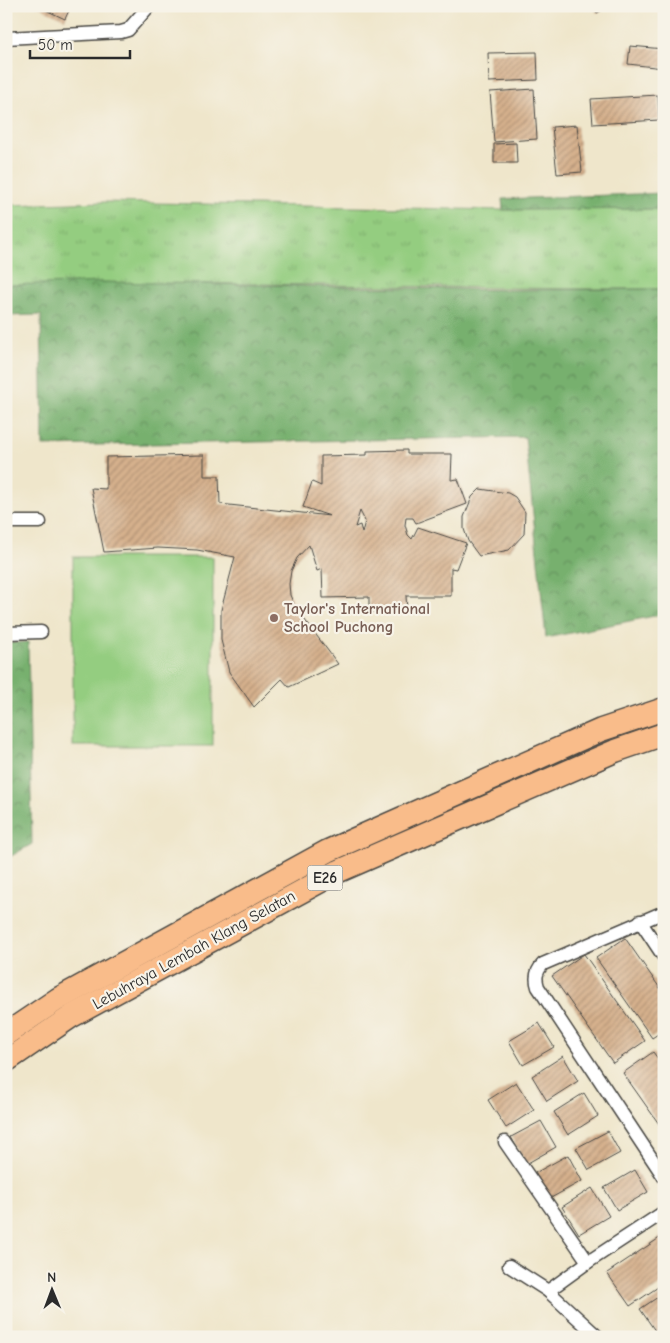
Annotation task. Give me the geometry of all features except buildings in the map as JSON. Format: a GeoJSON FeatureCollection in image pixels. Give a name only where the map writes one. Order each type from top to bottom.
{"type":"FeatureCollection","features":[{"type":"Feature","properties":{"kind":"highway","name":"Lebuhraya Lembah Klang Selatan"},"geometry":{"type":"LineString","coordinates":[[6,1034],[58,999],[328,851],[601,730],[664,709]]}},
{"type":"Feature","properties":{"kind":"highway","name":"Lebuhraya Lembah Klang Selatan"},"geometry":{"type":"LineString","coordinates":[[6,1061],[72,1016],[339,871],[615,751],[664,734]]}},
{"type":"Feature","properties":{"kind":"street"},"geometry":{"type":"LineString","coordinates":[[6,38],[121,32],[128,30],[150,6]]}},
{"type":"Feature","properties":{"kind":"street"},"geometry":{"type":"LineString","coordinates":[[6,522],[40,522]]}},
{"type":"Feature","properties":{"kind":"street"},"geometry":{"type":"LineString","coordinates":[[6,633],[41,632]]}},
{"type":"Feature","properties":{"kind":"street"},"geometry":{"type":"LineString","coordinates":[[664,912],[543,964],[539,969],[536,981],[538,987],[664,1177]]}},
{"type":"Feature","properties":{"kind":"street"},"geometry":{"type":"LineString","coordinates":[[640,921],[664,957]]}},
{"type":"Feature","properties":{"kind":"street"},"geometry":{"type":"LineString","coordinates":[[505,1142],[588,1262]]}},
{"type":"Feature","properties":{"kind":"street"},"geometry":{"type":"LineString","coordinates":[[548,1291],[664,1212]]}},
{"type":"Feature","properties":{"kind":"street"},"geometry":{"type":"LineString","coordinates":[[509,1266],[548,1291],[598,1337]]}},
{"type":"Feature","properties":{"kind":"green space"},"geometry":{"type":"Polygon","coordinates":[[[664,193],[664,209],[503,210],[502,199],[664,193]]]}},
{"type":"Feature","properties":{"kind":"green space"},"geometry":{"type":"Polygon","coordinates":[[[105,202],[503,210],[664,209],[664,289],[170,283],[6,285],[6,205],[105,202]]]}},
{"type":"Feature","properties":{"kind":"green space"},"geometry":{"type":"Polygon","coordinates":[[[105,282],[510,290],[664,289],[664,614],[546,638],[525,437],[43,446],[41,315],[6,316],[6,285],[105,282]]]}},
{"type":"Feature","properties":{"kind":"green space"},"geometry":{"type":"Polygon","coordinates":[[[73,557],[213,557],[213,746],[73,746],[73,557]]]}},
{"type":"Feature","properties":{"kind":"green space"},"geometry":{"type":"Polygon","coordinates":[[[28,642],[32,844],[6,859],[6,643],[28,642]]]}},
{"type":"Feature","properties":{"kind":"place","name":"Taylor's International School Puchong"},"geometry":{"type":"Point","coordinates":[274,618]}}]}
